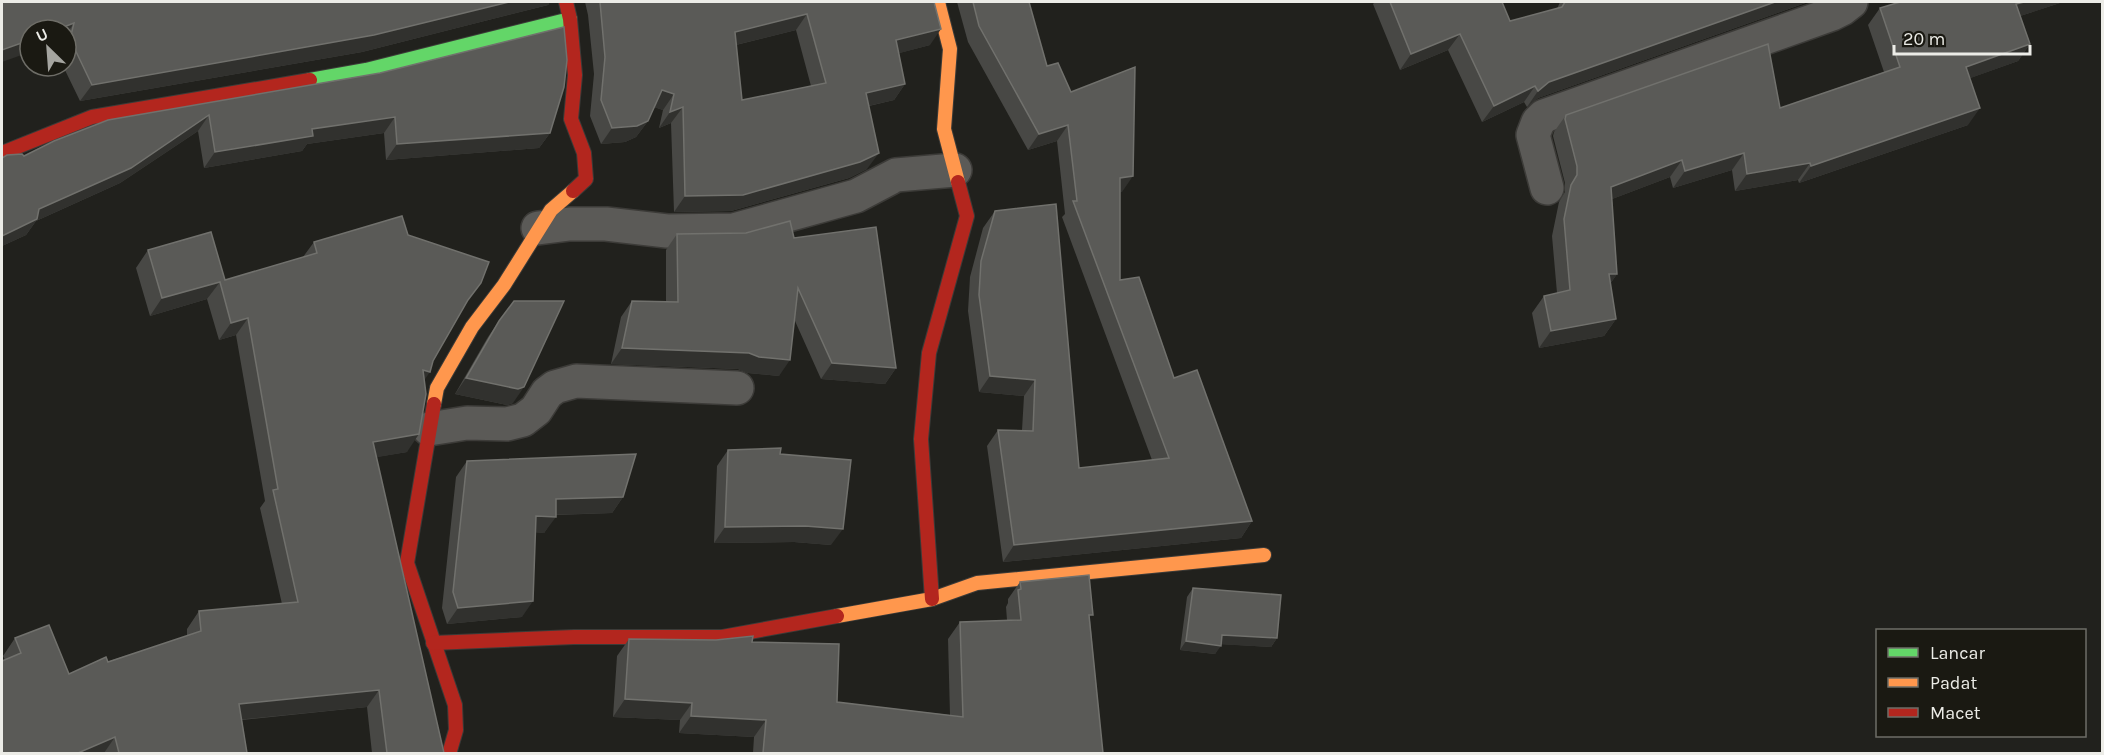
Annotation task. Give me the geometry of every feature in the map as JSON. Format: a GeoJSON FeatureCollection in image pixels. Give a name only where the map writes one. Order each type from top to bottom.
{"type":"FeatureCollection","features":[{"type":"Feature","properties":{"kind":"street"},"geometry":{"type":"LineString","coordinates":[[449,753],[455,741],[458,724],[455,705],[407,564],[436,388],[472,327],[504,285],[538,228],[551,210],[586,180],[584,153],[571,119],[575,75],[566,2]]}},
{"type":"Feature","properties":{"kind":"street"},"geometry":{"type":"LineString","coordinates":[[932,599],[921,439],[929,353],[967,216],[944,129],[950,49],[938,2]]}},
{"type":"Feature","properties":{"kind":"street"},"geometry":{"type":"LineString","coordinates":[[1547,188],[1533,135],[1538,122],[1544,116],[1832,14],[1851,2]]}},
{"type":"Feature","properties":{"kind":"street"},"geometry":{"type":"LineString","coordinates":[[2,153],[92,117],[366,70],[570,20]]}},
{"type":"Feature","properties":{"kind":"street"},"geometry":{"type":"LineString","coordinates":[[538,228],[570,224],[606,224],[667,231],[734,230],[856,196],[896,175],[955,170]]}},
{"type":"Feature","properties":{"kind":"street"},"geometry":{"type":"LineString","coordinates":[[429,429],[467,423],[507,424],[523,420],[536,410],[555,387],[576,381],[737,388]]}},
{"type":"Feature","properties":{"kind":"street"},"geometry":{"type":"LineString","coordinates":[[433,644],[574,637],[722,637],[932,599],[977,583],[1264,555]]}},
{"type":"Feature","properties":{"kind":"building"},"geometry":{"type":"Polygon","coordinates":[[[2,2],[509,2],[374,35],[92,85],[78,56],[78,18],[18,18],[18,44],[2,50],[2,2]]]}},
{"type":"Feature","properties":{"kind":"building"},"geometry":{"type":"Polygon","coordinates":[[[600,2],[934,2],[941,29],[896,40],[905,84],[866,93],[879,153],[860,162],[743,195],[685,196],[683,107],[670,112],[674,94],[662,90],[648,121],[637,126],[612,128],[601,100],[605,57],[600,2]],[[807,14],[735,32],[742,100],[826,83],[807,14]]]}},
{"type":"Feature","properties":{"kind":"building"},"geometry":{"type":"Polygon","coordinates":[[[973,2],[1029,2],[1047,66],[1058,63],[1071,92],[1135,67],[1133,176],[1120,178],[1120,280],[1139,277],[1174,378],[1197,370],[1252,521],[1014,545],[998,430],[1033,431],[1035,380],[990,376],[979,295],[981,261],[995,211],[1056,204],[1079,468],[1169,458],[1073,201],[1077,201],[1068,125],[1039,134],[979,26],[973,2]]]}},
{"type":"Feature","properties":{"kind":"building"},"geometry":{"type":"Polygon","coordinates":[[[1390,2],[1502,2],[1510,21],[1562,7],[1565,2],[1775,2],[1549,82],[1538,91],[1535,86],[1494,106],[1460,34],[1411,54],[1390,2]]]}},
{"type":"Feature","properties":{"kind":"building"},"geometry":{"type":"Polygon","coordinates":[[[1900,2],[2024,2],[2016,4],[2030,44],[1966,67],[1980,108],[1811,166],[1810,163],[1747,174],[1744,153],[1685,171],[1682,160],[1611,187],[1617,274],[1609,274],[1616,319],[1551,331],[1544,296],[1570,290],[1564,219],[1571,185],[1577,175],[1577,166],[1565,119],[1566,115],[1768,44],[1780,108],[1900,67],[1880,8],[1900,2]]]}},
{"type":"Feature","properties":{"kind":"building"},"geometry":{"type":"Polygon","coordinates":[[[564,27],[567,60],[564,87],[550,133],[397,144],[395,117],[312,129],[313,136],[215,152],[209,115],[131,168],[39,209],[37,219],[2,236],[2,158],[7,155],[22,154],[24,156],[54,141],[108,120],[380,73],[564,27]]]}},
{"type":"Feature","properties":{"kind":"building"},"geometry":{"type":"Polygon","coordinates":[[[402,216],[408,235],[489,262],[481,283],[468,300],[433,361],[430,372],[423,370],[426,394],[419,434],[373,442],[444,753],[387,753],[379,690],[239,704],[247,753],[119,753],[115,737],[78,753],[2,753],[2,661],[21,653],[15,638],[49,625],[69,674],[106,657],[108,662],[201,631],[199,611],[298,602],[273,490],[278,489],[248,318],[231,323],[220,282],[162,298],[148,250],[211,232],[225,280],[317,253],[314,242],[402,216]]]}},
{"type":"Feature","properties":{"kind":"building"},"geometry":{"type":"Polygon","coordinates":[[[790,221],[794,238],[876,227],[896,368],[832,363],[798,288],[790,360],[759,357],[749,353],[622,348],[632,301],[678,302],[677,234],[746,233],[790,221]]]}},
{"type":"Feature","properties":{"kind":"building"},"geometry":{"type":"Polygon","coordinates":[[[514,301],[564,301],[524,387],[518,389],[466,378],[499,321],[514,301]]]}},
{"type":"Feature","properties":{"kind":"building"},"geometry":{"type":"Polygon","coordinates":[[[781,448],[780,454],[851,460],[843,529],[805,526],[725,527],[728,450],[781,448]]]}},
{"type":"Feature","properties":{"kind":"building"},"geometry":{"type":"Polygon","coordinates":[[[636,454],[623,497],[556,499],[556,517],[536,516],[533,601],[458,608],[453,592],[467,461],[636,454]]]}},
{"type":"Feature","properties":{"kind":"building"},"geometry":{"type":"Polygon","coordinates":[[[1089,575],[1093,615],[1089,615],[1103,753],[763,753],[766,720],[691,716],[692,703],[625,699],[629,639],[716,640],[753,636],[752,642],[839,644],[837,702],[963,717],[960,622],[1021,620],[1018,590],[1021,589],[1020,582],[1089,575]]]}},
{"type":"Feature","properties":{"kind":"building"},"geometry":{"type":"Polygon","coordinates":[[[1193,588],[1281,595],[1277,638],[1222,635],[1221,646],[1186,641],[1193,588]]]}},
{"type":"Feature","properties":{"kind":"traffic: fast"},"geometry":{"type":"LineString","coordinates":[[310,80],[366,70],[570,19]]}},
{"type":"Feature","properties":{"kind":"traffic: slow"},"geometry":{"type":"LineString","coordinates":[[938,2],[950,49],[944,129],[958,182]]}},
{"type":"Feature","properties":{"kind":"traffic: slow"},"geometry":{"type":"LineString","coordinates":[[434,404],[437,388],[472,327],[504,285],[551,210],[573,191]]}},
{"type":"Feature","properties":{"kind":"traffic: slow"},"geometry":{"type":"LineString","coordinates":[[837,616],[932,599],[977,583],[1264,555]]}},
{"type":"Feature","properties":{"kind":"traffic: jam"},"geometry":{"type":"LineString","coordinates":[[566,2],[570,19],[575,75],[571,119],[584,153],[586,179],[573,191]]}},
{"type":"Feature","properties":{"kind":"traffic: jam"},"geometry":{"type":"LineString","coordinates":[[2,153],[92,117],[310,80]]}},
{"type":"Feature","properties":{"kind":"traffic: jam"},"geometry":{"type":"LineString","coordinates":[[932,599],[921,439],[929,353],[967,216],[958,182]]}},
{"type":"Feature","properties":{"kind":"traffic: jam"},"geometry":{"type":"LineString","coordinates":[[434,404],[407,563],[455,705],[456,730],[449,754]]}},
{"type":"Feature","properties":{"kind":"traffic: jam"},"geometry":{"type":"LineString","coordinates":[[433,643],[574,637],[722,637],[837,616]]}}]}
